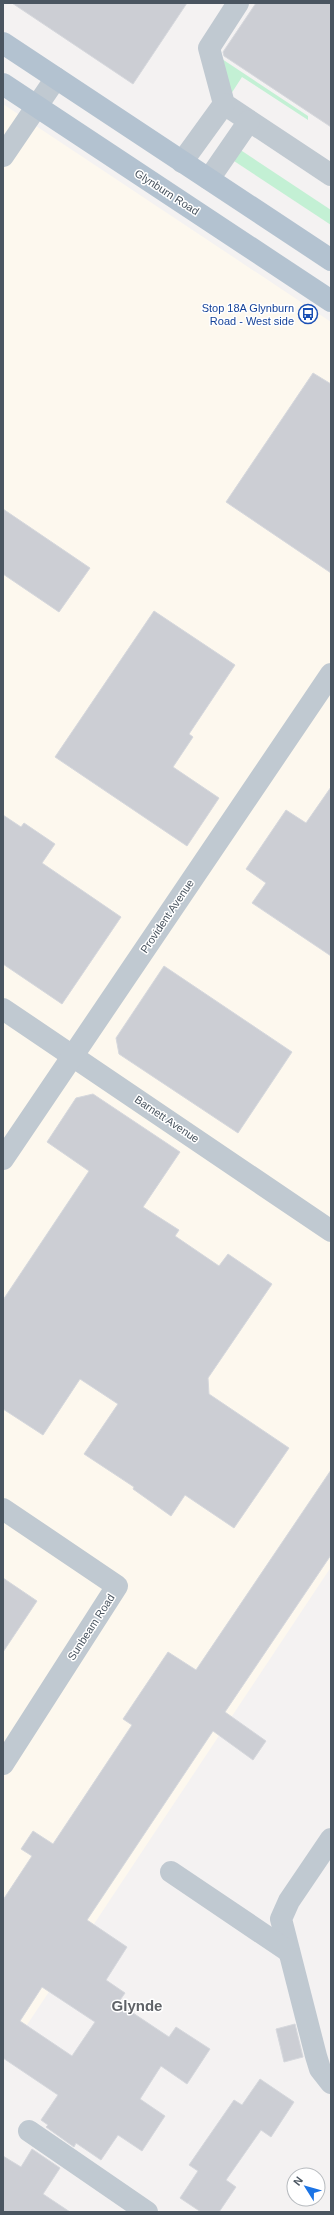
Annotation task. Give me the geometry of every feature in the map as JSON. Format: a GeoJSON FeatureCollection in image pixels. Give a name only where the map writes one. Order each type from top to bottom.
{"type":"FeatureCollection","features":[{"type":"Feature","properties":{"kind":"main road"},"geometry":{"type":"LineString","coordinates":[[3,43],[331,260]]}},
{"type":"Feature","properties":{"kind":"main road","name":"Glynburn Road"},"geometry":{"type":"LineString","coordinates":[[3,84],[331,301]]}},
{"type":"Feature","properties":{"kind":"street"},"geometry":{"type":"LineString","coordinates":[[238,3],[209,48],[224,104],[331,175]]}},
{"type":"Feature","properties":{"kind":"street"},"geometry":{"type":"LineString","coordinates":[[3,156],[56,78]]}},
{"type":"Feature","properties":{"kind":"street"},"geometry":{"type":"LineString","coordinates":[[182,162],[224,104]]}},
{"type":"Feature","properties":{"kind":"street"},"geometry":{"type":"LineString","coordinates":[[209,179],[249,121]]}},
{"type":"Feature","properties":{"kind":"street","name":"Provident Avenue"},"geometry":{"type":"LineString","coordinates":[[3,1159],[331,674]]}},
{"type":"Feature","properties":{"kind":"street","name":"Barnett Avenue"},"geometry":{"type":"LineString","coordinates":[[3,1009],[331,1231]]}},
{"type":"Feature","properties":{"kind":"street","name":"Sunbeam Road"},"geometry":{"type":"LineString","coordinates":[[3,1509],[117,1586],[3,1764]]}},
{"type":"Feature","properties":{"kind":"street"},"geometry":{"type":"LineString","coordinates":[[331,1839],[288,1901],[282,1914],[282,1924],[288,1951],[320,2069],[331,2083]]}},
{"type":"Feature","properties":{"kind":"street"},"geometry":{"type":"LineString","coordinates":[[171,1872],[288,1951]]}},
{"type":"Feature","properties":{"kind":"street"},"geometry":{"type":"LineString","coordinates":[[29,2131],[147,2212]]}},
{"type":"Feature","properties":{"kind":"shaded area"},"geometry":{"type":"Polygon","coordinates":[[[3,104],[331,322],[331,1567],[3,2061],[3,104]]]}},
{"type":"Feature","properties":{"kind":"green space"},"geometry":{"type":"Polygon","coordinates":[[[219,57],[308,116],[308,120],[242,77],[231,94],[219,57]]]}},
{"type":"Feature","properties":{"kind":"green space"},"geometry":{"type":"Polygon","coordinates":[[[239,149],[331,210],[331,225],[234,161],[239,149]]]}},
{"type":"Feature","properties":{"kind":"building"},"geometry":{"type":"Polygon","coordinates":[[[12,3],[187,3],[133,84],[12,3]]]}},
{"type":"Feature","properties":{"kind":"building"},"geometry":{"type":"Polygon","coordinates":[[[256,3],[331,3],[331,127],[224,56],[223,52],[256,3]]]}},
{"type":"Feature","properties":{"kind":"building"},"geometry":{"type":"Polygon","coordinates":[[[313,373],[331,384],[331,573],[226,502],[313,373]]]}},
{"type":"Feature","properties":{"kind":"building"},"geometry":{"type":"Polygon","coordinates":[[[3,509],[90,568],[59,612],[3,574],[3,509]]]}},
{"type":"Feature","properties":{"kind":"building"},"geometry":{"type":"Polygon","coordinates":[[[154,611],[235,665],[189,734],[193,737],[173,767],[219,798],[187,846],[55,757],[154,611]]]}},
{"type":"Feature","properties":{"kind":"building"},"geometry":{"type":"Polygon","coordinates":[[[331,787],[331,956],[252,903],[266,883],[246,869],[286,810],[306,823],[331,787]]]}},
{"type":"Feature","properties":{"kind":"building"},"geometry":{"type":"Polygon","coordinates":[[[3,815],[21,827],[24,823],[55,844],[42,863],[121,917],[62,1004],[3,964],[3,815]]]}},
{"type":"Feature","properties":{"kind":"building"},"geometry":{"type":"Polygon","coordinates":[[[164,966],[292,1052],[238,1133],[119,1054],[116,1038],[164,966]]]}},
{"type":"Feature","properties":{"kind":"building"},"geometry":{"type":"Polygon","coordinates":[[[93,1094],[180,1152],[143,1207],[179,1230],[175,1236],[219,1266],[228,1254],[272,1284],[208,1378],[209,1394],[289,1448],[234,1528],[185,1495],[171,1516],[133,1489],[134,1487],[84,1454],[118,1404],[80,1379],[43,1435],[3,1409],[3,1300],[89,1171],[47,1142],[76,1098],[93,1094]]]}},
{"type":"Feature","properties":{"kind":"building"},"geometry":{"type":"Polygon","coordinates":[[[331,1470],[331,1555],[225,1712],[266,1741],[253,1760],[213,1731],[87,1920],[127,1947],[106,1980],[125,1993],[118,2003],[169,2037],[176,2027],[210,2049],[187,2084],[161,2066],[140,2099],[165,2116],[142,2151],[118,2135],[101,2160],[76,2143],[74,2147],[46,2127],[48,2125],[41,2120],[58,2095],[3,2058],[3,1900],[32,1856],[21,1849],[33,1831],[53,1844],[132,1725],[123,1719],[168,1652],[196,1670],[331,1470]],[[42,1987],[20,2021],[72,2056],[95,2022],[42,1987]]]}},
{"type":"Feature","properties":{"kind":"building"},"geometry":{"type":"Polygon","coordinates":[[[3,1578],[37,1601],[3,1652],[3,1578]]]}},
{"type":"Feature","properties":{"kind":"building"},"geometry":{"type":"Polygon","coordinates":[[[295,2024],[303,2057],[284,2062],[276,2029],[295,2024]]]}},
{"type":"Feature","properties":{"kind":"building"},"geometry":{"type":"Polygon","coordinates":[[[260,2079],[294,2102],[271,2137],[261,2130],[226,2180],[236,2187],[219,2212],[201,2212],[180,2198],[198,2171],[189,2165],[234,2100],[242,2105],[260,2079]]]}},
{"type":"Feature","properties":{"kind":"building"},"geometry":{"type":"Polygon","coordinates":[[[32,2149],[60,2168],[43,2194],[70,2212],[3,2212],[3,2156],[21,2167],[32,2149]]]}},
{"type":"Feature","properties":{"kind":"place","name":"Stop 18A Glynburn Road - West side"},"geometry":{"type":"Point","coordinates":[308,314]}},
{"type":"Feature","properties":{"kind":"district","name":"Glynde"},"geometry":{"type":"Point","coordinates":[137,2005]}}]}
